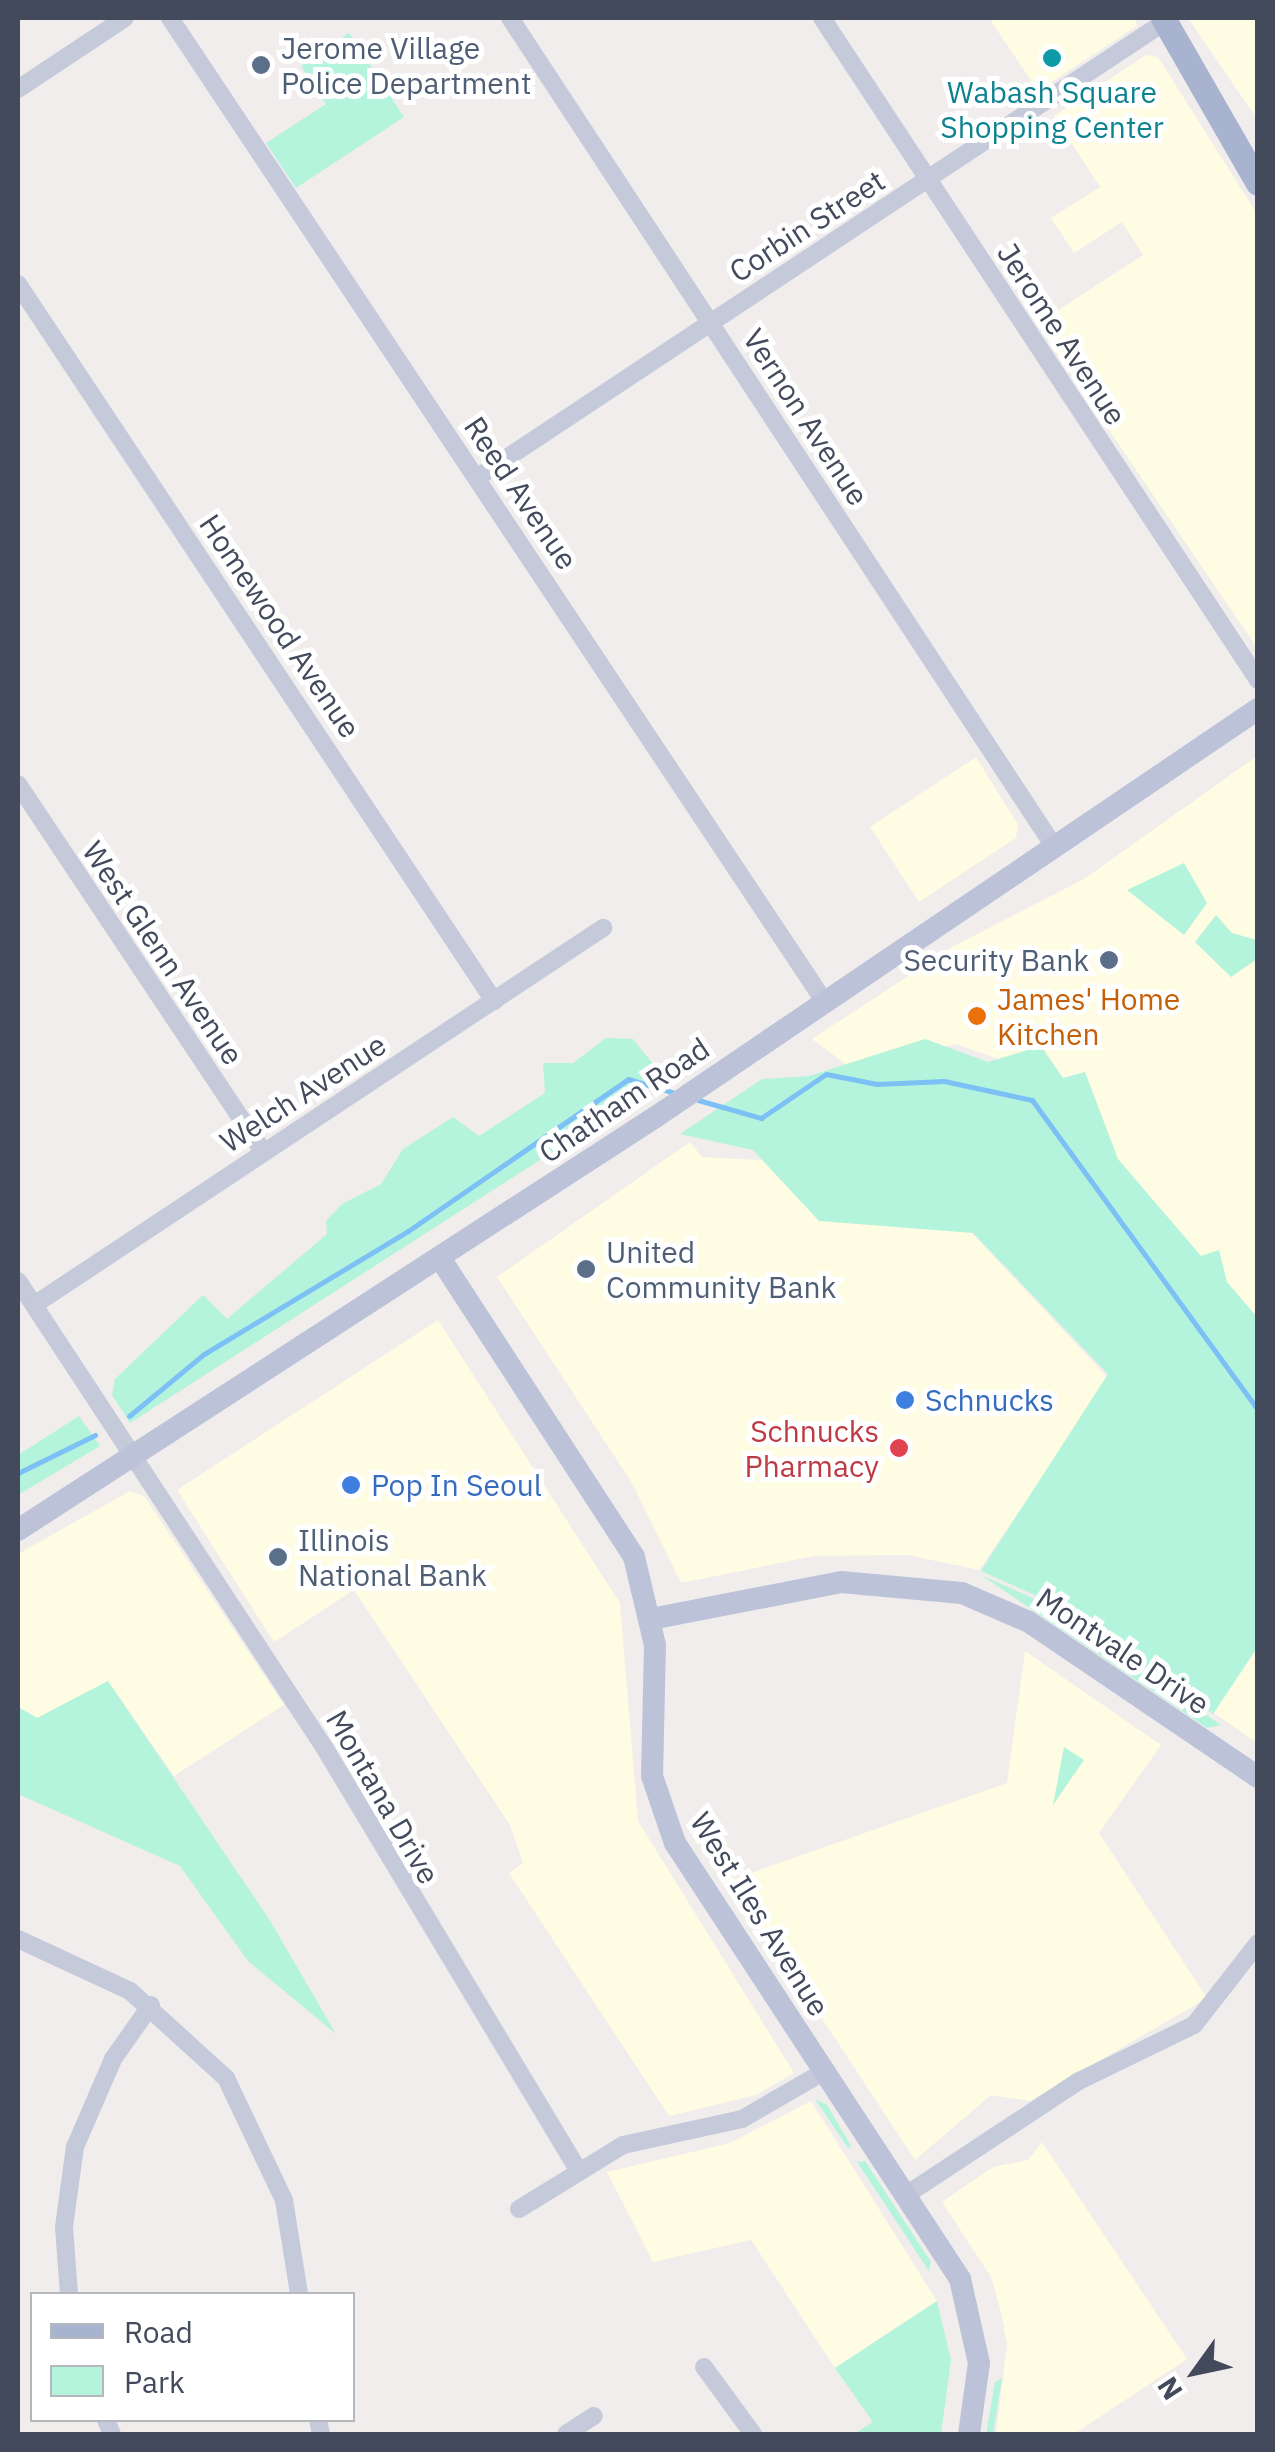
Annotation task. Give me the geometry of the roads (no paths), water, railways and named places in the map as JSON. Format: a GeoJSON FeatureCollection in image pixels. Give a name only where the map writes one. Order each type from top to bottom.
{"type":"FeatureCollection","features":[{"type":"Feature","properties":{"kind":"main road"},"geometry":{"type":"LineString","coordinates":[[1164,19],[1230,122],[1258,183]]}},
{"type":"Feature","properties":{"kind":"main road"},"geometry":{"type":"LineString","coordinates":[[1230,122],[1258,142]]}},
{"type":"Feature","properties":{"kind":"street"},"geometry":{"type":"LineString","coordinates":[[18,88],[125,18]]}},
{"type":"Feature","properties":{"kind":"street","name":"Reed Avenue"},"geometry":{"type":"LineString","coordinates":[[170,18],[824,1001]]}},
{"type":"Feature","properties":{"kind":"street","name":"Vernon Avenue"},"geometry":{"type":"LineString","coordinates":[[510,18],[1055,848]]}},
{"type":"Feature","properties":{"kind":"street","name":"Jerome Avenue"},"geometry":{"type":"LineString","coordinates":[[822,18],[1258,680]]}},
{"type":"Feature","properties":{"kind":"street","name":"Corbin Street"},"geometry":{"type":"LineString","coordinates":[[478,477],[1164,19]]}},
{"type":"Feature","properties":{"kind":"street","name":"Homewood Avenue"},"geometry":{"type":"LineString","coordinates":[[18,284],[494,1001]]}},
{"type":"Feature","properties":{"kind":"street","name":"Chatham Road"},"geometry":{"type":"LineString","coordinates":[[18,1530],[657,1116],[1258,709]]}},
{"type":"Feature","properties":{"kind":"street","name":"West Glenn Avenue"},"geometry":{"type":"LineString","coordinates":[[18,784],[264,1152]]}},
{"type":"Feature","properties":{"kind":"street","name":"Welch Avenue"},"geometry":{"type":"LineString","coordinates":[[34,1305],[603,928]]}},
{"type":"Feature","properties":{"kind":"street","name":"West Iles Avenue"},"geometry":{"type":"LineString","coordinates":[[440,1258],[622,1534],[651,1618],[652,1776],[663,1817],[906,2195],[971,2307],[979,2363],[970,2434]]}},
{"type":"Feature","properties":{"kind":"street"},"geometry":{"type":"LineString","coordinates":[[18,1281],[133,1458]]}},
{"type":"Feature","properties":{"kind":"street","name":"Montana Drive"},"geometry":{"type":"LineString","coordinates":[[133,1458],[324,1747],[578,2169]]}},
{"type":"Feature","properties":{"kind":"street","name":"Montvale Drive"},"geometry":{"type":"LineString","coordinates":[[651,1618],[841,1582],[962,1593],[1029,1622],[1258,1778]]}},
{"type":"Feature","properties":{"kind":"street"},"geometry":{"type":"LineString","coordinates":[[18,1939],[106,1975],[190,2037],[249,2116],[284,2200],[298,2292]]}},
{"type":"Feature","properties":{"kind":"street"},"geometry":{"type":"LineString","coordinates":[[906,2195],[1079,2081],[1194,2025],[1258,1944]]}},
{"type":"Feature","properties":{"kind":"street"},"geometry":{"type":"LineString","coordinates":[[69,2292],[64,2228],[75,2148],[113,2059],[151,2006]]}},
{"type":"Feature","properties":{"kind":"street"},"geometry":{"type":"LineString","coordinates":[[519,2209],[578,2169],[643,2138],[753,2115],[825,2071]]}},
{"type":"Feature","properties":{"kind":"street"},"geometry":{"type":"LineString","coordinates":[[704,2367],[753,2434]]}},
{"type":"Feature","properties":{"kind":"street"},"geometry":{"type":"LineString","coordinates":[[566,2434],[594,2416]]}},
{"type":"Feature","properties":{"kind":"waterway"},"geometry":{"type":"LineString","coordinates":[[698,1100],[761,1118],[826,1074],[877,1084],[944,1081],[1032,1100],[1258,1410]]}},
{"type":"Feature","properties":{"kind":"waterway"},"geometry":{"type":"LineString","coordinates":[[129,1416],[204,1354],[408,1231],[628,1079],[678,1094]]}},
{"type":"Feature","properties":{"kind":"waterway"},"geometry":{"type":"LineString","coordinates":[[18,1473],[95,1435]]}},
{"type":"Feature","properties":{"kind":"place","name":"Wabash Square Shopping Center"},"geometry":{"type":"Point","coordinates":[1052,58]}},
{"type":"Feature","properties":{"kind":"place","name":"Jerome Village Police Department"},"geometry":{"type":"Point","coordinates":[261,65]}},
{"type":"Feature","properties":{"kind":"place","name":"Security Bank"},"geometry":{"type":"Point","coordinates":[1109,960]}},
{"type":"Feature","properties":{"kind":"place","name":"James' Home Kitchen"},"geometry":{"type":"Point","coordinates":[977,1016]}},
{"type":"Feature","properties":{"kind":"place","name":"United Community Bank"},"geometry":{"type":"Point","coordinates":[586,1269]}},
{"type":"Feature","properties":{"kind":"place","name":"Schnucks"},"geometry":{"type":"Point","coordinates":[905,1400]}},
{"type":"Feature","properties":{"kind":"place","name":"Schnucks Pharmacy"},"geometry":{"type":"Point","coordinates":[899,1448]}},
{"type":"Feature","properties":{"kind":"place","name":"Pop In Seoul"},"geometry":{"type":"Point","coordinates":[351,1485]}},
{"type":"Feature","properties":{"kind":"place","name":"Illinois National Bank"},"geometry":{"type":"Point","coordinates":[278,1557]}}]}
